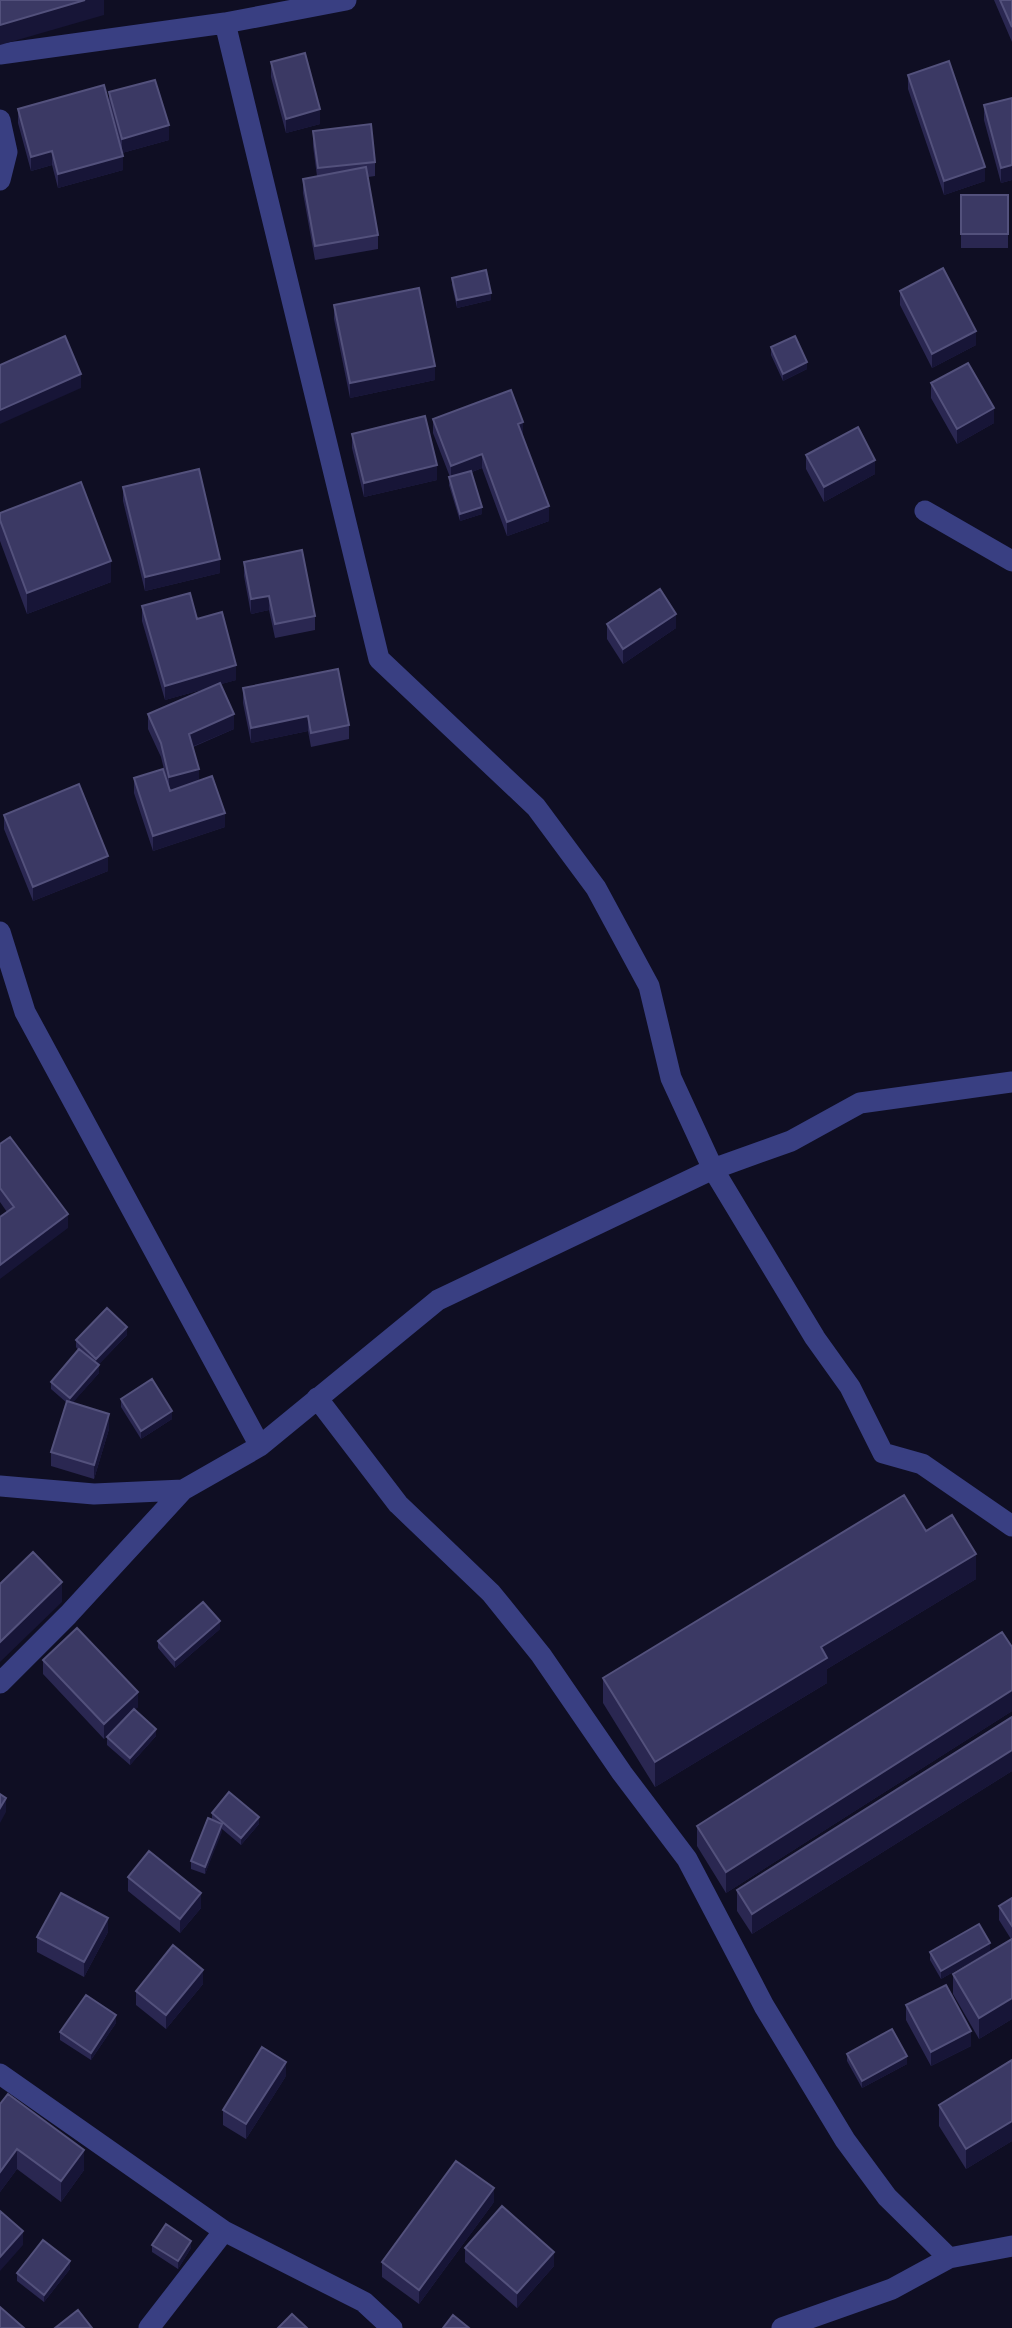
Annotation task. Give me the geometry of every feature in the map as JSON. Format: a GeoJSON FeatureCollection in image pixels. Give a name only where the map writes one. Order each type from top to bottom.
{"type":"FeatureCollection","features":[{"type":"Feature","properties":{"kind":"street"},"geometry":{"type":"LineString","coordinates":[[0,54],[225,23],[346,0]]}},
{"type":"Feature","properties":{"kind":"street"},"geometry":{"type":"LineString","coordinates":[[225,23],[379,659],[536,807],[596,888],[649,986],[671,1079],[713,1169],[816,1338],[850,1387],[883,1453],[922,1464],[1012,1526]]}},
{"type":"Feature","properties":{"kind":"street"},"geometry":{"type":"LineString","coordinates":[[0,120],[8,152],[0,180]]}},
{"type":"Feature","properties":{"kind":"street"},"geometry":{"type":"LineString","coordinates":[[925,511],[1012,561]]}},
{"type":"Feature","properties":{"kind":"street"},"geometry":{"type":"LineString","coordinates":[[0,932],[25,1012],[260,1446]]}},
{"type":"Feature","properties":{"kind":"street"},"geometry":{"type":"LineString","coordinates":[[0,1683],[68,1615],[183,1490],[260,1446],[438,1300],[713,1169],[790,1141],[860,1103],[1012,1082]]}},
{"type":"Feature","properties":{"kind":"street"},"geometry":{"type":"LineString","coordinates":[[317,1398],[398,1504],[491,1593],[541,1655],[622,1773],[687,1858],[764,2006],[845,2140],[887,2197],[949,2258]]}},
{"type":"Feature","properties":{"kind":"street"},"geometry":{"type":"LineString","coordinates":[[0,1486],[94,1494],[183,1490]]}},
{"type":"Feature","properties":{"kind":"street"},"geometry":{"type":"LineString","coordinates":[[0,2074],[224,2231],[364,2302],[392,2328]]}},
{"type":"Feature","properties":{"kind":"street"},"geometry":{"type":"LineString","coordinates":[[982,2252],[1012,2229]]}},
{"type":"Feature","properties":{"kind":"street"},"geometry":{"type":"LineString","coordinates":[[149,2328],[224,2231]]}},
{"type":"Feature","properties":{"kind":"street"},"geometry":{"type":"LineString","coordinates":[[782,2328],[892,2289],[949,2258],[1012,2246]]}},
{"type":"Feature","properties":{"kind":"building"},"geometry":{"type":"Polygon","coordinates":[[[0,0],[85,0],[0,25],[0,0]]]}},
{"type":"Feature","properties":{"kind":"building"},"geometry":{"type":"Polygon","coordinates":[[[1000,0],[1012,0],[1012,27],[1000,0]]]}},
{"type":"Feature","properties":{"kind":"building"},"geometry":{"type":"Polygon","coordinates":[[[305,53],[320,109],[286,119],[271,62],[305,53]]]}},
{"type":"Feature","properties":{"kind":"building"},"geometry":{"type":"Polygon","coordinates":[[[949,61],[985,167],[944,181],[908,75],[949,61]]]}},
{"type":"Feature","properties":{"kind":"building"},"geometry":{"type":"Polygon","coordinates":[[[155,80],[169,125],[122,139],[109,92],[155,80]]]}},
{"type":"Feature","properties":{"kind":"building"},"geometry":{"type":"Polygon","coordinates":[[[104,85],[123,156],[58,174],[52,151],[31,157],[18,109],[104,85]]]}},
{"type":"Feature","properties":{"kind":"building"},"geometry":{"type":"Polygon","coordinates":[[[1012,98],[1012,165],[1001,168],[984,105],[1012,98]]]}},
{"type":"Feature","properties":{"kind":"building"},"geometry":{"type":"Polygon","coordinates":[[[371,124],[375,162],[318,168],[313,131],[371,124]]]}},
{"type":"Feature","properties":{"kind":"building"},"geometry":{"type":"Polygon","coordinates":[[[366,167],[378,235],[315,246],[303,179],[366,167]]]}},
{"type":"Feature","properties":{"kind":"building"},"geometry":{"type":"Polygon","coordinates":[[[961,195],[1008,195],[1008,234],[961,234],[961,195]]]}},
{"type":"Feature","properties":{"kind":"building"},"geometry":{"type":"Polygon","coordinates":[[[943,268],[976,331],[932,354],[900,291],[943,268]]]}},
{"type":"Feature","properties":{"kind":"building"},"geometry":{"type":"Polygon","coordinates":[[[486,270],[491,293],[457,300],[452,278],[486,270]]]}},
{"type":"Feature","properties":{"kind":"building"},"geometry":{"type":"Polygon","coordinates":[[[419,288],[435,366],[350,383],[334,305],[419,288]]]}},
{"type":"Feature","properties":{"kind":"building"},"geometry":{"type":"Polygon","coordinates":[[[65,336],[81,374],[0,410],[0,365],[65,336]]]}},
{"type":"Feature","properties":{"kind":"building"},"geometry":{"type":"Polygon","coordinates":[[[795,336],[807,362],[783,374],[771,347],[795,336]]]}},
{"type":"Feature","properties":{"kind":"building"},"geometry":{"type":"Polygon","coordinates":[[[968,363],[994,408],[957,429],[931,383],[968,363]]]}},
{"type":"Feature","properties":{"kind":"building"},"geometry":{"type":"Polygon","coordinates":[[[511,390],[523,422],[518,424],[549,506],[507,522],[482,454],[451,466],[433,419],[511,390]]]}},
{"type":"Feature","properties":{"kind":"building"},"geometry":{"type":"Polygon","coordinates":[[[425,416],[437,465],[364,483],[352,434],[425,416]]]}},
{"type":"Feature","properties":{"kind":"building"},"geometry":{"type":"Polygon","coordinates":[[[858,427],[875,460],[824,487],[806,455],[858,427]]]}},
{"type":"Feature","properties":{"kind":"building"},"geometry":{"type":"Polygon","coordinates":[[[199,469],[220,559],[145,577],[123,487],[199,469]]]}},
{"type":"Feature","properties":{"kind":"building"},"geometry":{"type":"Polygon","coordinates":[[[471,471],[482,507],[460,514],[449,477],[471,471]]]}},
{"type":"Feature","properties":{"kind":"building"},"geometry":{"type":"Polygon","coordinates":[[[81,482],[111,561],[27,593],[0,520],[0,513],[81,482]]]}},
{"type":"Feature","properties":{"kind":"building"},"geometry":{"type":"Polygon","coordinates":[[[302,550],[315,616],[275,624],[269,596],[251,599],[244,562],[302,550]]]}},
{"type":"Feature","properties":{"kind":"building"},"geometry":{"type":"Polygon","coordinates":[[[660,589],[676,614],[623,649],[607,624],[660,589]]]}},
{"type":"Feature","properties":{"kind":"building"},"geometry":{"type":"Polygon","coordinates":[[[190,593],[197,619],[222,612],[236,665],[165,686],[142,606],[190,593]]]}},
{"type":"Feature","properties":{"kind":"building"},"geometry":{"type":"Polygon","coordinates":[[[338,669],[349,725],[311,733],[308,716],[251,728],[243,688],[338,669]]]}},
{"type":"Feature","properties":{"kind":"building"},"geometry":{"type":"Polygon","coordinates":[[[220,683],[234,714],[189,734],[199,769],[169,777],[161,743],[148,714],[220,683]]]}},
{"type":"Feature","properties":{"kind":"building"},"geometry":{"type":"Polygon","coordinates":[[[163,769],[170,791],[212,776],[225,813],[153,836],[134,778],[163,769]]]}},
{"type":"Feature","properties":{"kind":"building"},"geometry":{"type":"Polygon","coordinates":[[[79,784],[108,856],[33,887],[4,815],[79,784]]]}},
{"type":"Feature","properties":{"kind":"building"},"geometry":{"type":"Polygon","coordinates":[[[10,1137],[68,1214],[0,1265],[0,1217],[14,1207],[0,1188],[0,1144],[10,1137]]]}},
{"type":"Feature","properties":{"kind":"building"},"geometry":{"type":"Polygon","coordinates":[[[107,1308],[127,1327],[96,1359],[76,1340],[107,1308]]]}},
{"type":"Feature","properties":{"kind":"building"},"geometry":{"type":"Polygon","coordinates":[[[79,1349],[99,1365],[70,1398],[51,1382],[79,1349]]]}},
{"type":"Feature","properties":{"kind":"building"},"geometry":{"type":"Polygon","coordinates":[[[152,1379],[172,1411],[141,1431],[121,1399],[152,1379]]]}},
{"type":"Feature","properties":{"kind":"building"},"geometry":{"type":"Polygon","coordinates":[[[67,1401],[109,1414],[94,1465],[51,1452],[67,1401]]]}},
{"type":"Feature","properties":{"kind":"building"},"geometry":{"type":"Polygon","coordinates":[[[904,1495],[926,1531],[952,1515],[976,1554],[821,1647],[827,1658],[655,1762],[603,1678],[904,1495]]]}},
{"type":"Feature","properties":{"kind":"building"},"geometry":{"type":"Polygon","coordinates":[[[33,1552],[62,1582],[0,1642],[0,1584],[33,1552]]]}},
{"type":"Feature","properties":{"kind":"building"},"geometry":{"type":"Polygon","coordinates":[[[203,1602],[220,1621],[175,1660],[158,1641],[203,1602]]]}},
{"type":"Feature","properties":{"kind":"building"},"geometry":{"type":"Polygon","coordinates":[[[77,1628],[138,1692],[104,1724],[43,1660],[77,1628]]]}},
{"type":"Feature","properties":{"kind":"building"},"geometry":{"type":"Polygon","coordinates":[[[1002,1632],[1012,1647],[1012,1690],[726,1872],[697,1826],[1002,1632]]]}},
{"type":"Feature","properties":{"kind":"building"},"geometry":{"type":"Polygon","coordinates":[[[134,1709],[156,1729],[130,1758],[107,1737],[134,1709]]]}},
{"type":"Feature","properties":{"kind":"building"},"geometry":{"type":"Polygon","coordinates":[[[1012,1717],[1012,1750],[752,1914],[737,1890],[1012,1717]]]}},
{"type":"Feature","properties":{"kind":"building"},"geometry":{"type":"Polygon","coordinates":[[[229,1792],[259,1817],[241,1838],[212,1813],[229,1792]]]}},
{"type":"Feature","properties":{"kind":"building"},"geometry":{"type":"Polygon","coordinates":[[[0,1794],[6,1798],[0,1808],[0,1794]]]}},
{"type":"Feature","properties":{"kind":"building"},"geometry":{"type":"Polygon","coordinates":[[[208,1818],[222,1824],[205,1867],[191,1861],[208,1818]]]}},
{"type":"Feature","properties":{"kind":"building"},"geometry":{"type":"Polygon","coordinates":[[[149,1851],[201,1893],[180,1919],[128,1877],[149,1851]]]}},
{"type":"Feature","properties":{"kind":"building"},"geometry":{"type":"Polygon","coordinates":[[[61,1893],[108,1918],[84,1962],[37,1937],[61,1893]]]}},
{"type":"Feature","properties":{"kind":"building"},"geometry":{"type":"Polygon","coordinates":[[[1012,1898],[1012,1926],[999,1906],[1012,1898]]]}},
{"type":"Feature","properties":{"kind":"building"},"geometry":{"type":"Polygon","coordinates":[[[979,1924],[990,1943],[941,1971],[930,1952],[979,1924]]]}},
{"type":"Feature","properties":{"kind":"building"},"geometry":{"type":"Polygon","coordinates":[[[1012,1939],[1012,1998],[979,2018],[953,1974],[1012,1939]]]}},
{"type":"Feature","properties":{"kind":"building"},"geometry":{"type":"Polygon","coordinates":[[[173,1945],[203,1970],[166,2015],[136,1991],[173,1945]]]}},
{"type":"Feature","properties":{"kind":"building"},"geometry":{"type":"Polygon","coordinates":[[[946,1985],[971,2031],[931,2052],[906,2005],[946,1985]]]}},
{"type":"Feature","properties":{"kind":"building"},"geometry":{"type":"Polygon","coordinates":[[[86,1995],[116,2015],[91,2053],[60,2032],[86,1995]]]}},
{"type":"Feature","properties":{"kind":"building"},"geometry":{"type":"Polygon","coordinates":[[[892,2029],[907,2056],[862,2081],[847,2054],[892,2029]]]}},
{"type":"Feature","properties":{"kind":"building"},"geometry":{"type":"Polygon","coordinates":[[[262,2047],[286,2062],[246,2124],[223,2110],[262,2047]]]}},
{"type":"Feature","properties":{"kind":"building"},"geometry":{"type":"Polygon","coordinates":[[[1012,2060],[1012,2121],[966,2149],[939,2105],[1012,2060]]]}},
{"type":"Feature","properties":{"kind":"building"},"geometry":{"type":"Polygon","coordinates":[[[8,2094],[84,2150],[61,2181],[17,2149],[0,2172],[0,2104],[8,2094]]]}},
{"type":"Feature","properties":{"kind":"building"},"geometry":{"type":"Polygon","coordinates":[[[456,2161],[494,2188],[419,2290],[382,2262],[456,2161]]]}},
{"type":"Feature","properties":{"kind":"building"},"geometry":{"type":"Polygon","coordinates":[[[502,2206],[554,2252],[517,2293],[465,2248],[502,2206]]]}},
{"type":"Feature","properties":{"kind":"building"},"geometry":{"type":"Polygon","coordinates":[[[0,2211],[23,2231],[0,2257],[0,2211]]]}},
{"type":"Feature","properties":{"kind":"building"},"geometry":{"type":"Polygon","coordinates":[[[166,2224],[191,2241],[178,2261],[152,2245],[166,2224]]]}},
{"type":"Feature","properties":{"kind":"building"},"geometry":{"type":"Polygon","coordinates":[[[43,2240],[70,2261],[44,2295],[17,2273],[43,2240]]]}},
{"type":"Feature","properties":{"kind":"building"},"geometry":{"type":"Polygon","coordinates":[[[0,2307],[24,2328],[0,2328],[0,2307]]]}},
{"type":"Feature","properties":{"kind":"building"},"geometry":{"type":"Polygon","coordinates":[[[78,2310],[92,2328],[55,2328],[78,2310]]]}},
{"type":"Feature","properties":{"kind":"building"},"geometry":{"type":"Polygon","coordinates":[[[292,2314],[307,2328],[278,2328],[292,2314]]]}},
{"type":"Feature","properties":{"kind":"building"},"geometry":{"type":"Polygon","coordinates":[[[453,2315],[469,2328],[443,2328],[453,2315]]]}}]}
